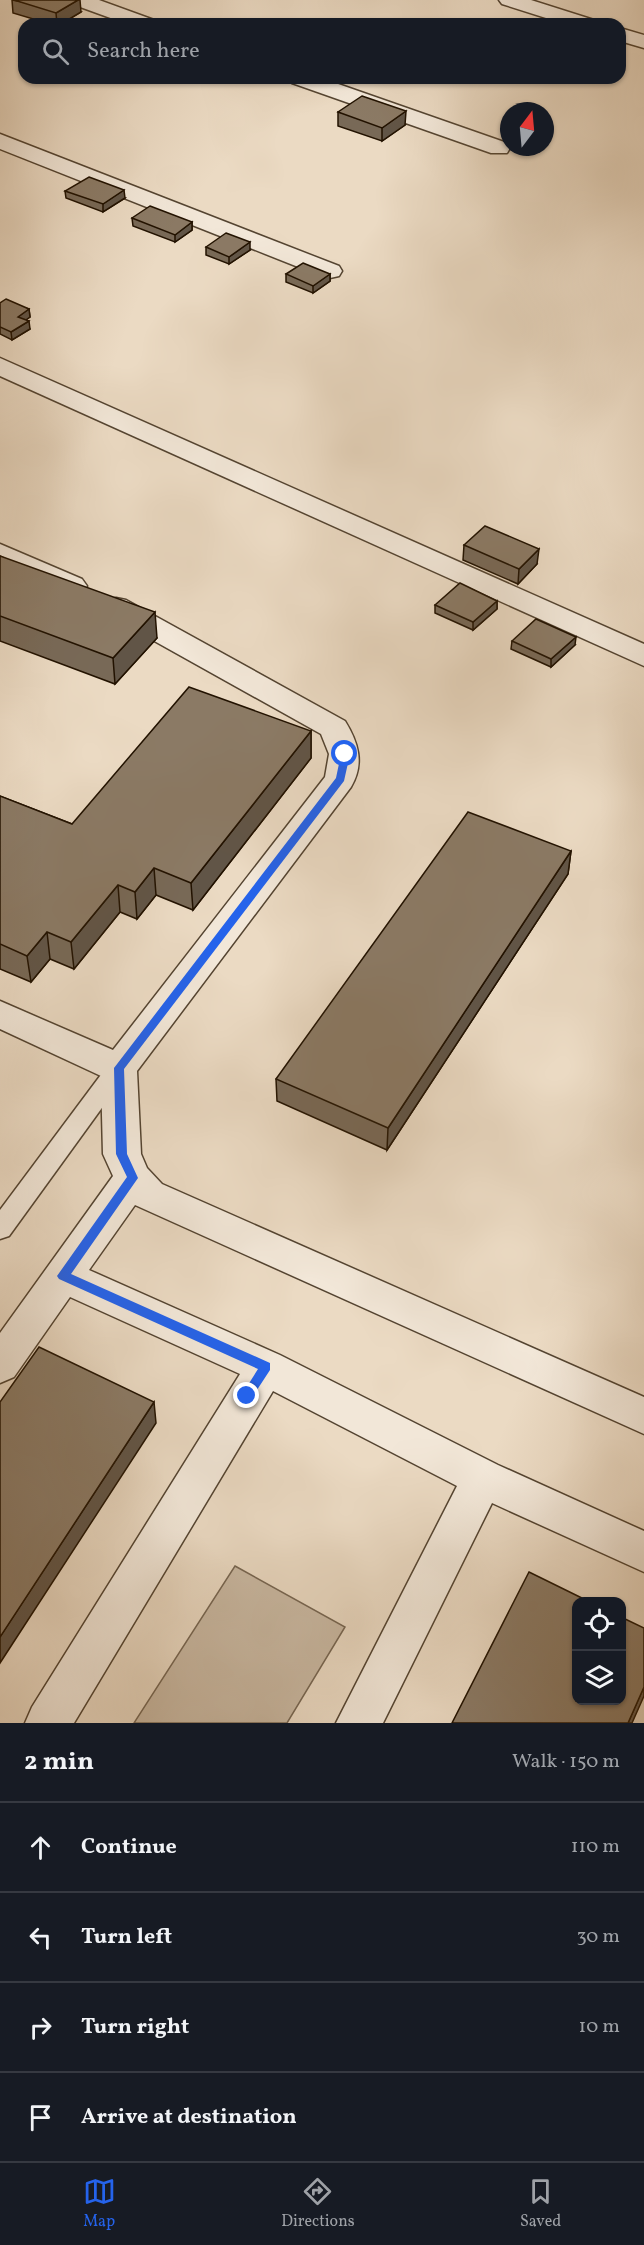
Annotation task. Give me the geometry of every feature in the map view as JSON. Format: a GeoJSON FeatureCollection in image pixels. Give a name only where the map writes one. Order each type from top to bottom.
{"type":"FeatureCollection","features":[{"type":"Feature","properties":{"kind":"street"},"geometry":{"type":"LineString","coordinates":[[80,0],[130,18]]}},
{"type":"Feature","properties":{"kind":"street"},"geometry":{"type":"LineString","coordinates":[[509,0],[568,18]]}},
{"type":"Feature","properties":{"kind":"street"},"geometry":{"type":"LineString","coordinates":[[626,36],[644,42]]}},
{"type":"Feature","properties":{"kind":"street"},"geometry":{"type":"LineString","coordinates":[[317,84],[499,148]]}},
{"type":"Feature","properties":{"kind":"street"},"geometry":{"type":"LineString","coordinates":[[0,141],[330,271]]}},
{"type":"Feature","properties":{"kind":"street"},"geometry":{"type":"LineString","coordinates":[[0,366],[644,656]]}},
{"type":"Feature","properties":{"kind":"street"},"geometry":{"type":"LineString","coordinates":[[0,553],[138,616],[334,728],[345,754],[340,778],[119,1068],[122,1154],[133,1178],[149,1195],[644,1416]]}},
{"type":"Feature","properties":{"kind":"street"},"geometry":{"type":"LineString","coordinates":[[0,1014],[119,1068]]}},
{"type":"Feature","properties":{"kind":"street"},"geometry":{"type":"LineString","coordinates":[[0,1365],[133,1178]]}},
{"type":"Feature","properties":{"kind":"street"},"geometry":{"type":"LineString","coordinates":[[63,1276],[266,1367],[483,1478],[644,1552]]}},
{"type":"Feature","properties":{"kind":"street"},"geometry":{"type":"LineString","coordinates":[[48,1723],[266,1367]]}},
{"type":"Feature","properties":{"kind":"street"},"geometry":{"type":"LineString","coordinates":[[359,1723],[483,1478]]}},
{"type":"Feature","properties":{"kind":"lane"},"geometry":{"type":"LineString","coordinates":[[0,1229],[119,1068]]}},
{"type":"Feature","properties":{"kind":"shaded area"},"geometry":{"type":"Polygon","coordinates":[[[235,1566],[345,1627],[287,1723],[134,1723],[235,1566]]]}},
{"type":"Feature","properties":{"kind":"building"},"geometry":{"type":"Polygon","coordinates":[[[14,0],[78,0],[56,13],[14,0]]]}},
{"type":"Feature","properties":{"kind":"building"},"geometry":{"type":"Polygon","coordinates":[[[362,96],[406,111],[382,128],[338,112],[362,96]]]}},
{"type":"Feature","properties":{"kind":"building"},"geometry":{"type":"Polygon","coordinates":[[[89,177],[124,190],[103,204],[65,191],[89,177]]]}},
{"type":"Feature","properties":{"kind":"building"},"geometry":{"type":"Polygon","coordinates":[[[150,206],[192,222],[175,235],[132,218],[150,206]]]}},
{"type":"Feature","properties":{"kind":"building"},"geometry":{"type":"Polygon","coordinates":[[[226,233],[250,242],[229,257],[206,247],[226,233]]]}},
{"type":"Feature","properties":{"kind":"building"},"geometry":{"type":"Polygon","coordinates":[[[303,263],[330,274],[313,286],[286,274],[303,263]]]}},
{"type":"Feature","properties":{"kind":"building"},"geometry":{"type":"Polygon","coordinates":[[[6,299],[29,309],[18,317],[29,321],[11,332],[0,327],[0,303],[6,299]]]}},
{"type":"Feature","properties":{"kind":"building"},"geometry":{"type":"Polygon","coordinates":[[[485,526],[539,549],[519,569],[464,545],[485,526]]]}},
{"type":"Feature","properties":{"kind":"building"},"geometry":{"type":"Polygon","coordinates":[[[0,556],[155,612],[113,658],[0,616],[0,556]]]}},
{"type":"Feature","properties":{"kind":"building"},"geometry":{"type":"Polygon","coordinates":[[[460,583],[497,601],[473,622],[435,605],[460,583]]]}},
{"type":"Feature","properties":{"kind":"building"},"geometry":{"type":"Polygon","coordinates":[[[536,619],[576,637],[551,659],[512,641],[536,619]]]}},
{"type":"Feature","properties":{"kind":"building"},"geometry":{"type":"Polygon","coordinates":[[[189,687],[311,731],[191,883],[154,868],[135,892],[118,885],[71,942],[47,932],[27,956],[0,944],[0,796],[72,824],[189,687]]]}},
{"type":"Feature","properties":{"kind":"building"},"geometry":{"type":"Polygon","coordinates":[[[468,812],[571,851],[388,1128],[276,1079],[468,812]]]}},
{"type":"Feature","properties":{"kind":"building"},"geometry":{"type":"Polygon","coordinates":[[[39,1347],[154,1402],[0,1637],[0,1402],[39,1347]]]}},
{"type":"Feature","properties":{"kind":"building"},"geometry":{"type":"Polygon","coordinates":[[[529,1572],[580,1597],[572,1597],[572,1705],[626,1705],[626,1619],[644,1628],[644,1687],[628,1723],[452,1723],[529,1572]]]}},
{"type":"Feature","properties":{"kind":"route"},"geometry":{"type":"LineString","coordinates":[[247,1396],[266,1367],[63,1276],[133,1178],[122,1154],[119,1068],[340,778],[345,754]]}}]}
